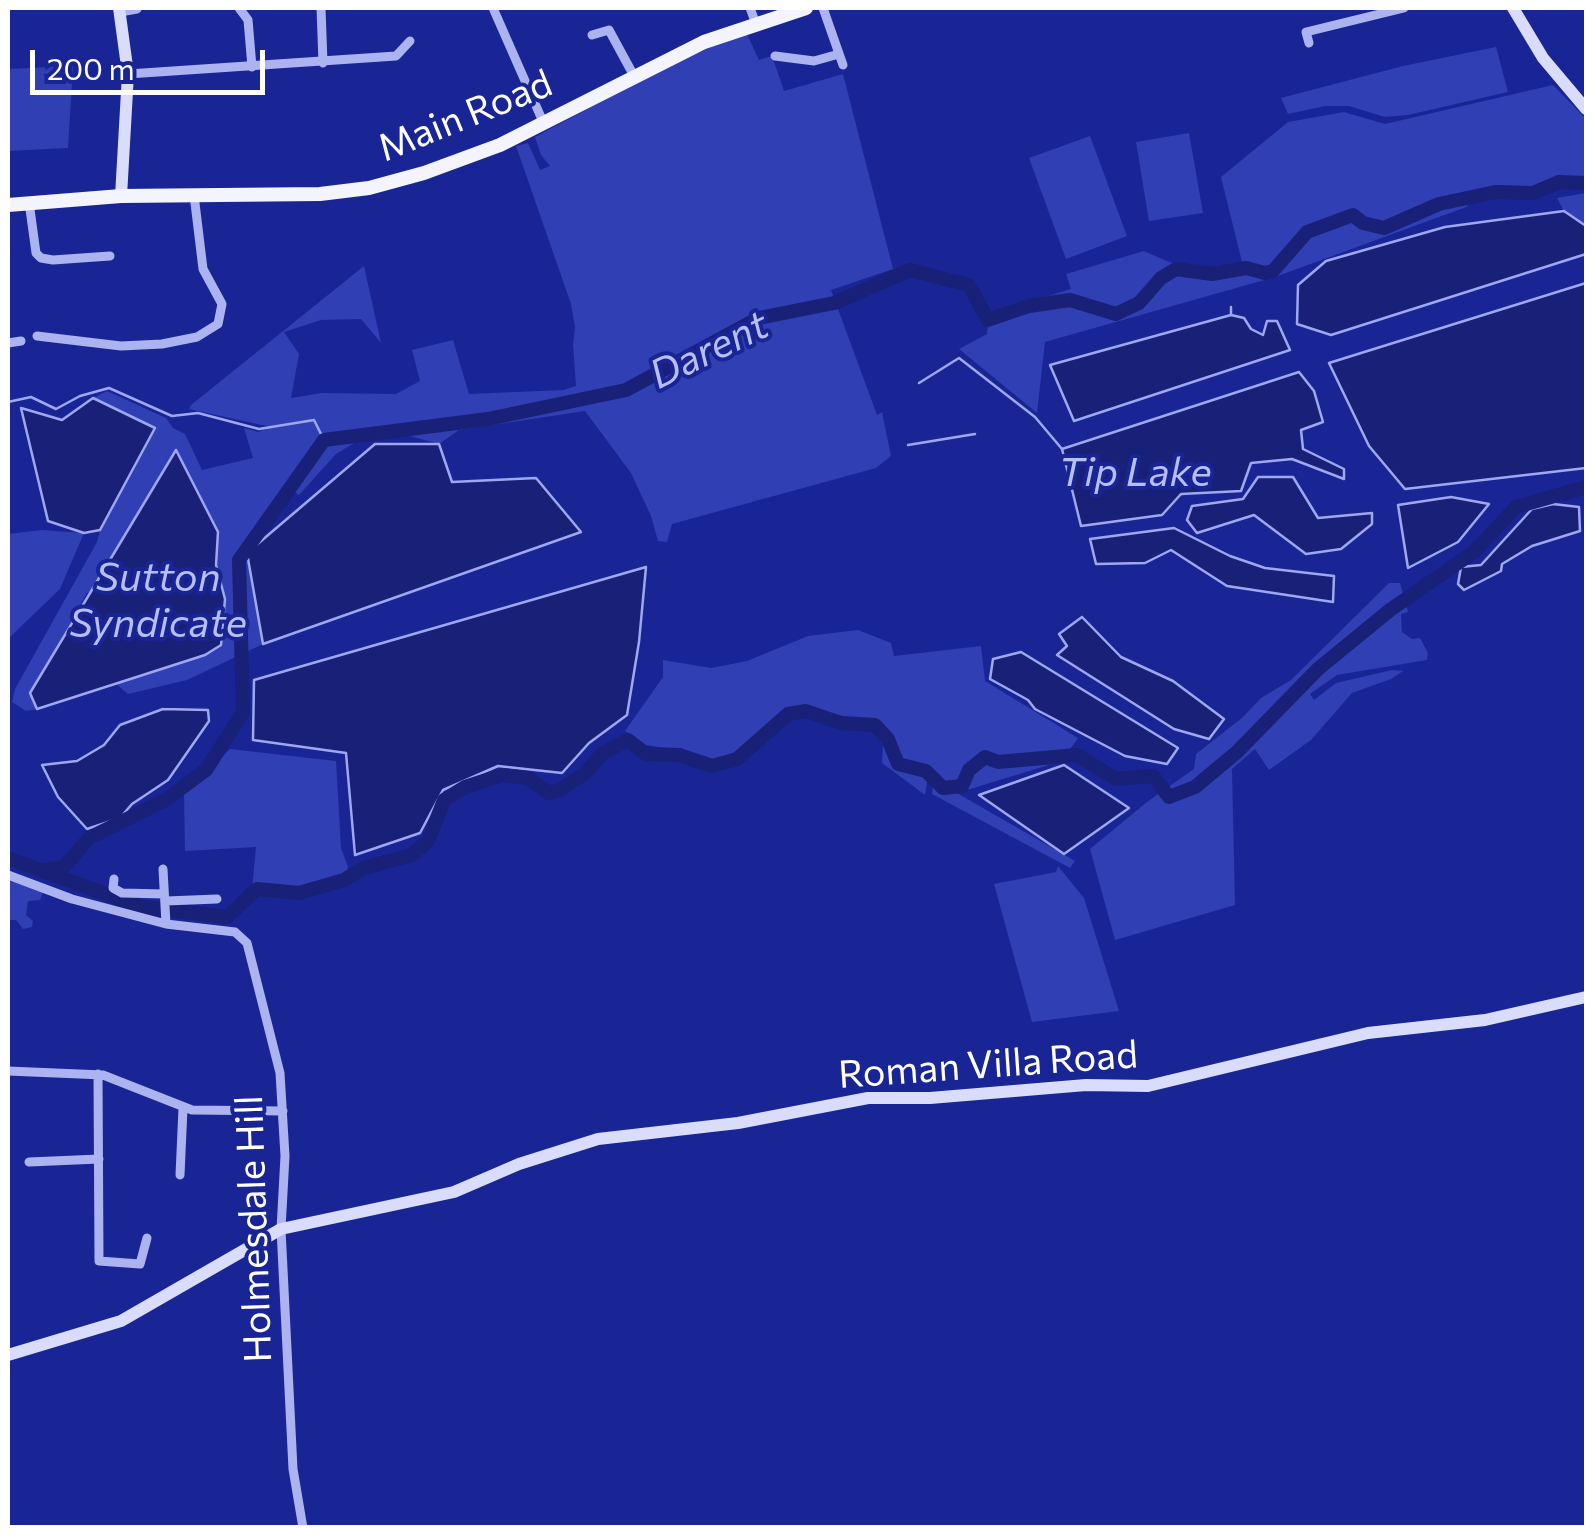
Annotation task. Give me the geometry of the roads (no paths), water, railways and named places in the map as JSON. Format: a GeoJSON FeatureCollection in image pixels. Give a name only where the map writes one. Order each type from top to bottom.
{"type":"FeatureCollection","features":[{"type":"Feature","properties":{"kind":"main road","name":"Main Road"},"geometry":{"type":"LineString","coordinates":[[8,205],[121,196],[320,194],[369,188],[455,163],[544,124],[704,42],[806,8]]}},
{"type":"Feature","properties":{"kind":"street"},"geometry":{"type":"LineString","coordinates":[[240,8],[248,20],[252,67]]}},
{"type":"Feature","properties":{"kind":"street"},"geometry":{"type":"LineString","coordinates":[[321,8],[323,63]]}},
{"type":"Feature","properties":{"kind":"street"},"geometry":{"type":"LineString","coordinates":[[493,8],[544,124]]}},
{"type":"Feature","properties":{"kind":"street"},"geometry":{"type":"LineString","coordinates":[[750,8],[756,24]]}},
{"type":"Feature","properties":{"kind":"street"},"geometry":{"type":"LineString","coordinates":[[823,8],[843,65]]}},
{"type":"Feature","properties":{"kind":"street"},"geometry":{"type":"LineString","coordinates":[[1303,20],[1308,38],[1404,8]]}},
{"type":"Feature","properties":{"kind":"street"},"geometry":{"type":"LineString","coordinates":[[1513,8],[1542,58],[1586,109]]}},
{"type":"Feature","properties":{"kind":"street"},"geometry":{"type":"LineString","coordinates":[[121,196],[128,74],[119,10],[136,9]]}},
{"type":"Feature","properties":{"kind":"street"},"geometry":{"type":"LineString","coordinates":[[592,35],[608,30],[634,76]]}},
{"type":"Feature","properties":{"kind":"street"},"geometry":{"type":"LineString","coordinates":[[128,74],[396,56],[410,41]]}},
{"type":"Feature","properties":{"kind":"street"},"geometry":{"type":"LineString","coordinates":[[775,56],[814,61],[839,54]]}},
{"type":"Feature","properties":{"kind":"street"},"geometry":{"type":"LineString","coordinates":[[37,336],[121,346],[162,344],[197,336],[218,324],[222,304],[203,269],[194,195]]}},
{"type":"Feature","properties":{"kind":"street"},"geometry":{"type":"LineString","coordinates":[[30,202],[36,253],[40,258],[110,256]]}},
{"type":"Feature","properties":{"kind":"street"},"geometry":{"type":"LineString","coordinates":[[8,343],[21,341]]}},
{"type":"Feature","properties":{"kind":"street"},"geometry":{"type":"LineString","coordinates":[[163,870],[166,909]]}},
{"type":"Feature","properties":{"kind":"street"},"geometry":{"type":"LineString","coordinates":[[8,875],[72,899],[166,909],[217,899]]}},
{"type":"Feature","properties":{"kind":"street"},"geometry":{"type":"LineString","coordinates":[[114,879],[113,888],[166,909]]}},
{"type":"Feature","properties":{"kind":"street","name":"Holmesdale Hill"},"geometry":{"type":"LineString","coordinates":[[166,909],[240,934],[248,946],[280,1072],[286,1156],[281,1230],[293,1469],[303,1528]]}},
{"type":"Feature","properties":{"kind":"street","name":"Roman Villa Road"},"geometry":{"type":"LineString","coordinates":[[8,1355],[121,1322],[281,1230],[454,1192],[518,1164],[598,1139],[738,1123],[868,1098],[930,1098],[1086,1085],[1148,1086],[1368,1032],[1484,1020],[1586,997]]}},
{"type":"Feature","properties":{"kind":"street"},"geometry":{"type":"LineString","coordinates":[[8,1071],[98,1074],[183,1108],[220,1113],[283,1111]]}},
{"type":"Feature","properties":{"kind":"street"},"geometry":{"type":"LineString","coordinates":[[98,1074],[99,1261],[140,1264],[148,1238]]}},
{"type":"Feature","properties":{"kind":"street"},"geometry":{"type":"LineString","coordinates":[[180,1175],[183,1108]]}},
{"type":"Feature","properties":{"kind":"street"},"geometry":{"type":"LineString","coordinates":[[29,1162],[99,1159]]}},
{"type":"Feature","properties":{"kind":"water"},"geometry":{"type":"Polygon","coordinates":[[[1564,211],[1586,226],[1586,254],[1331,335],[1297,324],[1298,285],[1326,261],[1445,227],[1564,211]]]}},
{"type":"Feature","properties":{"kind":"water"},"geometry":{"type":"Polygon","coordinates":[[[1586,283],[1586,468],[1405,489],[1369,446],[1329,363],[1586,283]]]}},
{"type":"Feature","properties":{"kind":"water"},"geometry":{"type":"Polygon","coordinates":[[[1231,315],[1244,318],[1251,329],[1263,335],[1267,321],[1277,321],[1290,350],[1074,421],[1050,365],[1231,315]]]}},
{"type":"Feature","properties":{"kind":"water","name":"Tip Lake"},"geometry":{"type":"Polygon","coordinates":[[[1299,372],[1314,391],[1323,422],[1301,430],[1303,449],[1344,469],[1344,479],[1292,459],[1251,463],[1241,491],[1181,494],[1162,515],[1081,526],[1062,449],[1299,372]]]}},
{"type":"Feature","properties":{"kind":"water"},"geometry":{"type":"Polygon","coordinates":[[[93,398],[155,428],[100,530],[84,533],[48,521],[21,408],[62,420],[93,398]]]}},
{"type":"Feature","properties":{"kind":"water"},"geometry":{"type":"Polygon","coordinates":[[[375,444],[439,444],[452,482],[536,478],[581,532],[263,644],[247,553],[375,444]]]}},
{"type":"Feature","properties":{"kind":"water","name":"Sutton Syndicate"},"geometry":{"type":"Polygon","coordinates":[[[176,450],[218,532],[216,565],[225,599],[221,645],[205,655],[37,709],[30,693],[176,450]]]}},
{"type":"Feature","properties":{"kind":"water"},"geometry":{"type":"Polygon","coordinates":[[[1258,477],[1293,477],[1318,518],[1372,513],[1372,524],[1341,549],[1306,554],[1254,515],[1197,533],[1187,520],[1192,506],[1243,499],[1258,477]]]}},
{"type":"Feature","properties":{"kind":"water"},"geometry":{"type":"Polygon","coordinates":[[[1451,497],[1489,504],[1458,542],[1408,568],[1398,505],[1451,497]]]}},
{"type":"Feature","properties":{"kind":"water"},"geometry":{"type":"Polygon","coordinates":[[[1553,504],[1579,507],[1580,531],[1532,546],[1502,564],[1501,571],[1464,590],[1458,584],[1461,567],[1481,565],[1532,509],[1553,504]]]}},
{"type":"Feature","properties":{"kind":"water"},"geometry":{"type":"Polygon","coordinates":[[[1174,528],[1230,556],[1265,568],[1334,576],[1333,602],[1227,586],[1171,550],[1145,563],[1096,564],[1090,539],[1174,528]]]}},
{"type":"Feature","properties":{"kind":"water"},"geometry":{"type":"Polygon","coordinates":[[[646,567],[627,715],[589,743],[562,773],[498,766],[443,790],[420,833],[355,855],[346,753],[253,740],[254,680],[646,567]]]}},
{"type":"Feature","properties":{"kind":"water"},"geometry":{"type":"Polygon","coordinates":[[[1082,617],[1121,657],[1173,681],[1224,719],[1209,739],[1174,729],[1057,655],[1067,646],[1059,634],[1082,617]]]}},
{"type":"Feature","properties":{"kind":"water"},"geometry":{"type":"Polygon","coordinates":[[[1021,652],[1178,748],[1167,764],[1125,756],[1035,709],[1028,700],[990,679],[993,659],[1021,652]]]}},
{"type":"Feature","properties":{"kind":"water"},"geometry":{"type":"Polygon","coordinates":[[[163,709],[208,710],[209,721],[168,780],[132,804],[120,818],[87,829],[58,797],[42,765],[77,761],[104,745],[120,725],[163,709]]]}},
{"type":"Feature","properties":{"kind":"water"},"geometry":{"type":"Polygon","coordinates":[[[1064,765],[1129,808],[1064,854],[979,795],[1064,765]]]}},
{"type":"Feature","properties":{"kind":"waterway","name":"Darent"},"geometry":{"type":"LineString","coordinates":[[40,871],[64,867],[89,838],[167,799],[206,770],[243,712],[239,560],[324,440],[488,419],[626,390],[759,318],[834,303],[910,270],[969,285],[988,320],[1029,306],[1070,300],[1116,314],[1139,303],[1161,278],[1176,269],[1212,274],[1246,268],[1273,271],[1307,232],[1353,215],[1363,223],[1384,228],[1439,204],[1495,192],[1533,193],[1559,182],[1586,183]]}},
{"type":"Feature","properties":{"kind":"waterway"},"geometry":{"type":"LineString","coordinates":[[1231,307],[1231,315]]}},
{"type":"Feature","properties":{"kind":"waterway"},"geometry":{"type":"LineString","coordinates":[[919,383],[959,358],[1035,417],[1062,449]]}},
{"type":"Feature","properties":{"kind":"waterway"},"geometry":{"type":"LineString","coordinates":[[8,402],[31,397],[56,409],[80,396],[109,388],[172,416],[198,413],[259,429],[314,420],[324,440]]}},
{"type":"Feature","properties":{"kind":"waterway"},"geometry":{"type":"LineString","coordinates":[[908,445],[975,434]]}},
{"type":"Feature","properties":{"kind":"waterway","name":"Darent"},"geometry":{"type":"LineString","coordinates":[[8,858],[141,907],[227,917],[257,889],[299,893],[411,855],[428,841],[444,800],[465,787],[502,775],[528,778],[549,793],[560,790],[585,773],[603,753],[628,740],[646,754],[679,755],[712,766],[737,759],[788,714],[806,711],[841,723],[875,725],[888,739],[898,764],[926,771],[943,788],[962,786],[969,770],[985,757],[998,762],[1077,755],[1116,779],[1153,776],[1169,797],[1195,787],[1237,752],[1318,669],[1390,610],[1474,552],[1516,507],[1586,487]]}}]}
